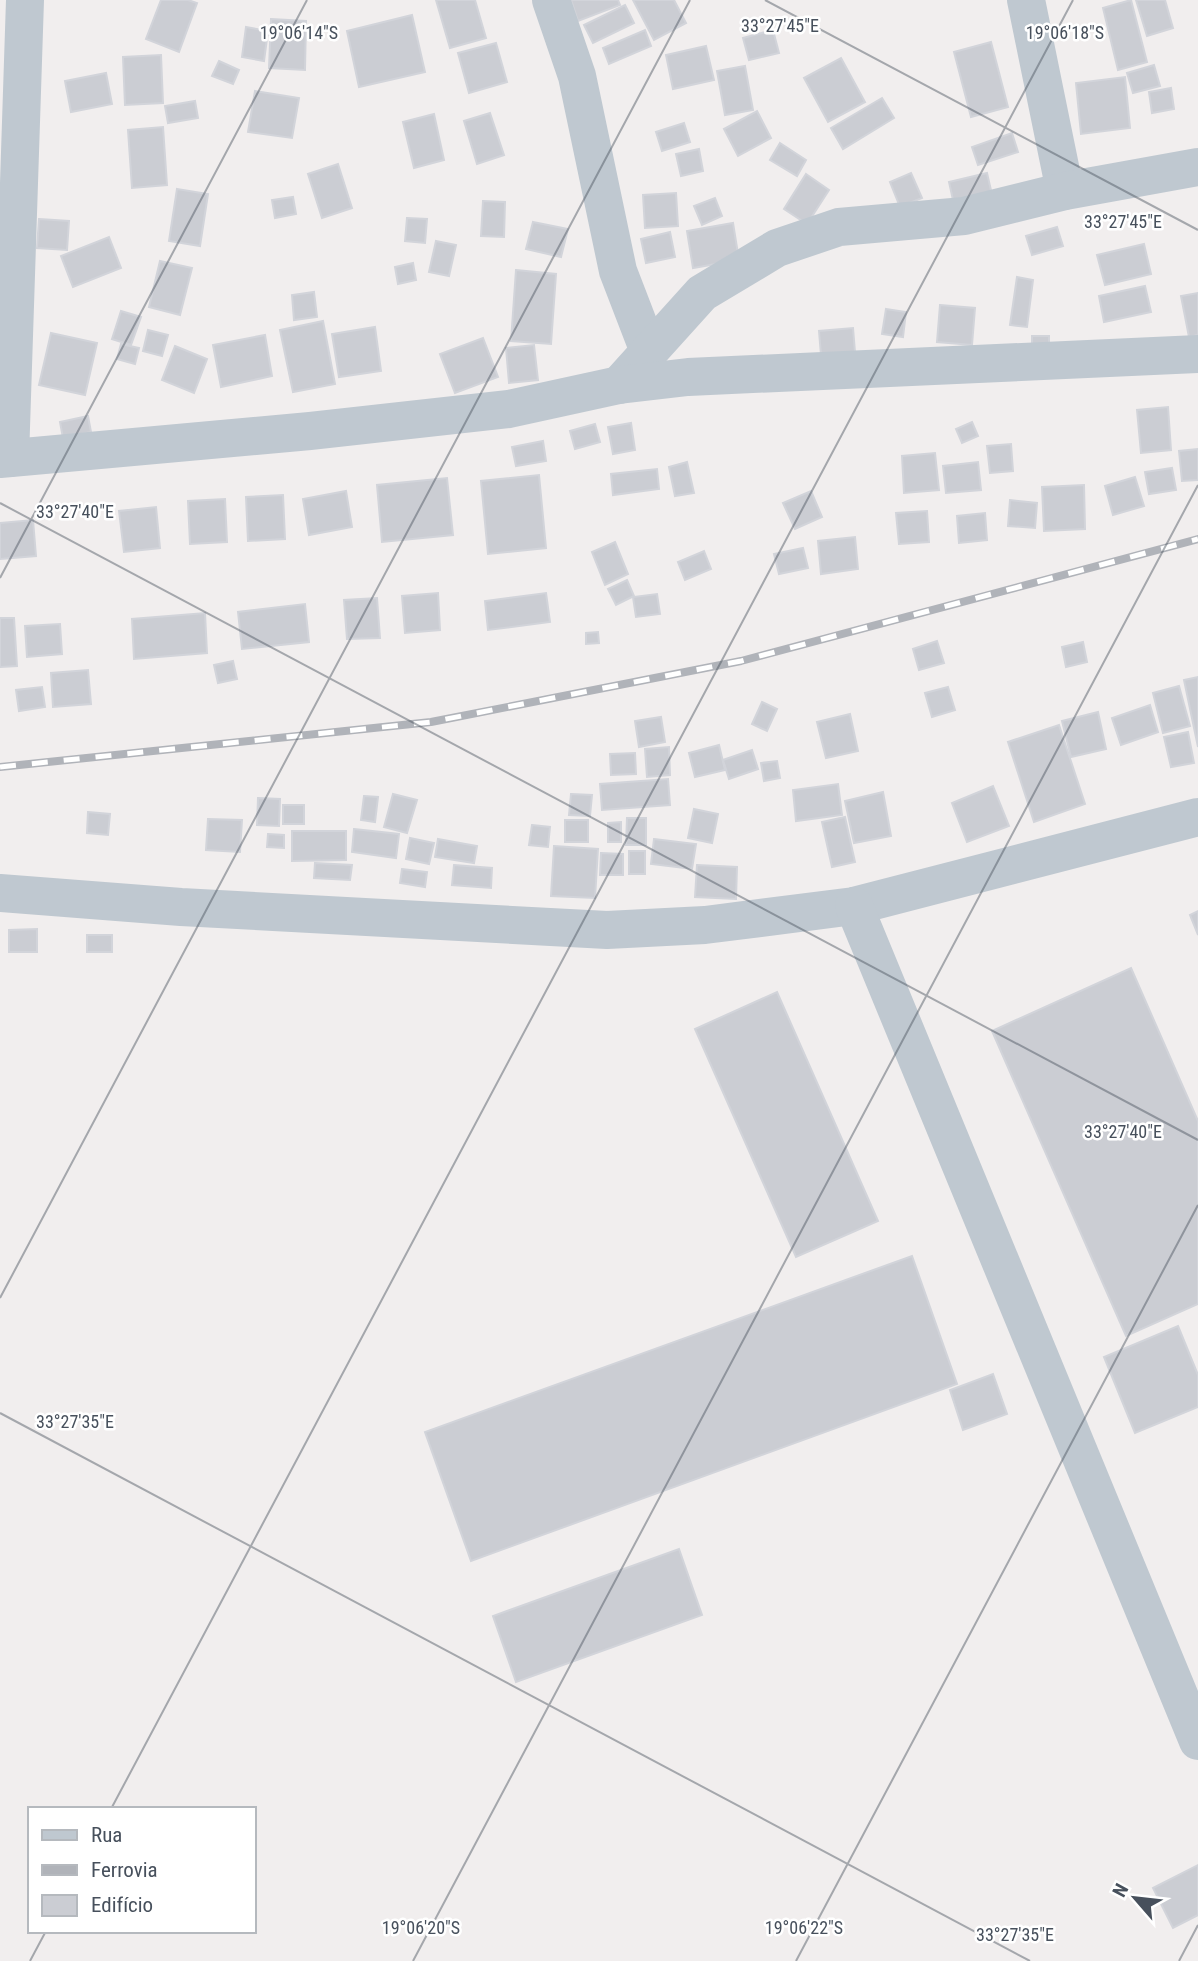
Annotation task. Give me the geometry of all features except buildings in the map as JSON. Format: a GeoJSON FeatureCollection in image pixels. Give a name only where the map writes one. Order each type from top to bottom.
{"type":"FeatureCollection","features":[{"type":"Feature","properties":{"kind":"street"},"geometry":{"type":"LineString","coordinates":[[24,0],[5,458],[509,409],[619,385],[688,377],[1198,354]]}},
{"type":"Feature","properties":{"kind":"street"},"geometry":{"type":"LineString","coordinates":[[551,0],[577,76],[618,271],[648,349]]}},
{"type":"Feature","properties":{"kind":"street"},"geometry":{"type":"LineString","coordinates":[[1026,0],[1065,191]]}},
{"type":"Feature","properties":{"kind":"street"},"geometry":{"type":"LineString","coordinates":[[619,385],[648,349],[702,293],[778,248],[839,228],[964,216],[1065,191],[1198,167]]}},
{"type":"Feature","properties":{"kind":"street"},"geometry":{"type":"LineString","coordinates":[[0,893],[194,908],[607,930],[705,925],[854,906],[1198,817]]}},
{"type":"Feature","properties":{"kind":"street"},"geometry":{"type":"LineString","coordinates":[[854,906],[1198,1741]]}},
{"type":"Feature","properties":{"kind":"railway"},"geometry":{"type":"LineString","coordinates":[[0,767],[431,722],[741,661],[1198,539]]}}]}
